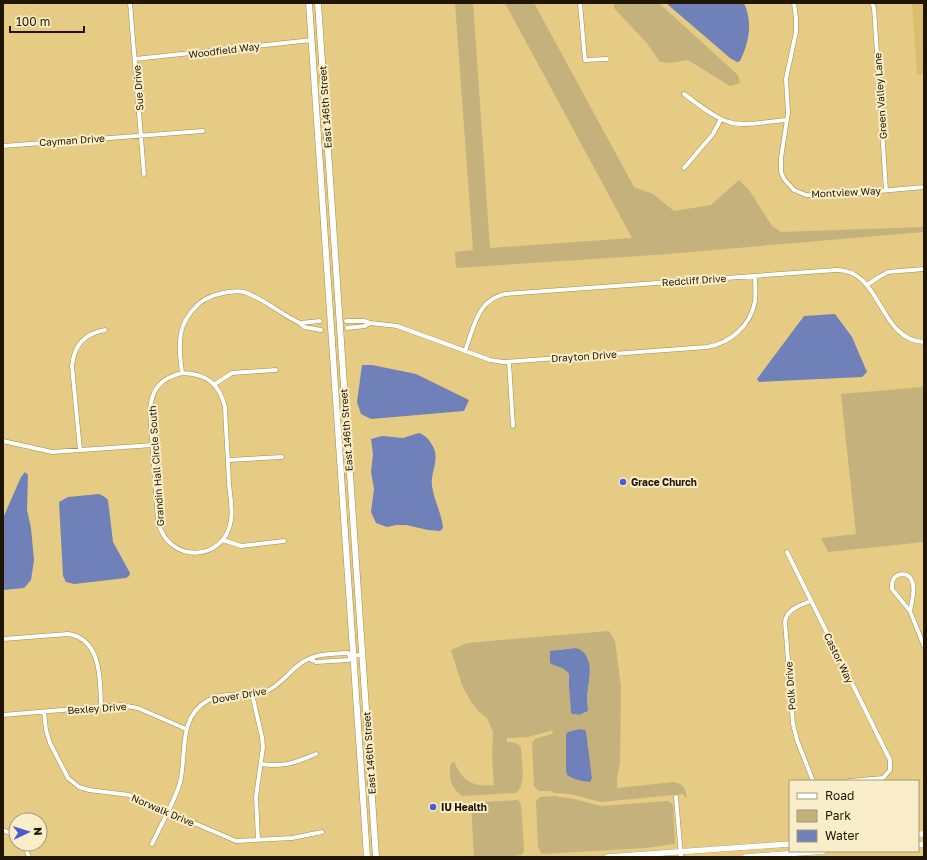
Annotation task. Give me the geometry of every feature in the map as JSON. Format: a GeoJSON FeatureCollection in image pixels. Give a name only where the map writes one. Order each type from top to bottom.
{"type":"FeatureCollection","features":[{"type":"Feature","properties":{"kind":"main road","name":"East 146th Street"},"geometry":{"type":"LineString","coordinates":[[309,3],[352,656],[367,857]]}},
{"type":"Feature","properties":{"kind":"main road","name":"East 146th Street"},"geometry":{"type":"LineString","coordinates":[[318,3],[376,857]]}},
{"type":"Feature","properties":{"kind":"main road"},"geometry":{"type":"LineString","coordinates":[[607,857],[681,854],[789,844]]}},
{"type":"Feature","properties":{"kind":"main road"},"geometry":{"type":"LineString","coordinates":[[745,857],[811,852]]}},
{"type":"Feature","properties":{"kind":"street","name":"Sue Drive"},"geometry":{"type":"LineString","coordinates":[[130,3],[136,59],[144,174]]}},
{"type":"Feature","properties":{"kind":"street"},"geometry":{"type":"LineString","coordinates":[[580,3],[585,60],[607,59]]}},
{"type":"Feature","properties":{"kind":"street","name":"Montview Way"},"geometry":{"type":"LineString","coordinates":[[794,3],[796,37],[786,79],[788,113],[780,165],[784,179],[794,190],[806,195],[825,196],[924,187]]}},
{"type":"Feature","properties":{"kind":"street","name":"Green Valley Lane"},"geometry":{"type":"LineString","coordinates":[[872,3],[874,8],[886,190]]}},
{"type":"Feature","properties":{"kind":"street","name":"Woodfield Way"},"geometry":{"type":"LineString","coordinates":[[136,59],[312,40]]}},
{"type":"Feature","properties":{"kind":"street"},"geometry":{"type":"LineString","coordinates":[[684,94],[721,119],[735,124],[787,120]]}},
{"type":"Feature","properties":{"kind":"street"},"geometry":{"type":"LineString","coordinates":[[684,168],[713,134],[721,119]]}},
{"type":"Feature","properties":{"kind":"street","name":"Cayman Drive"},"geometry":{"type":"LineString","coordinates":[[3,146],[203,130]]}},
{"type":"Feature","properties":{"kind":"street"},"geometry":{"type":"LineString","coordinates":[[867,285],[888,272],[924,269]]}},
{"type":"Feature","properties":{"kind":"street","name":"Redcliff Drive"},"geometry":{"type":"LineString","coordinates":[[465,351],[481,309],[490,300],[500,295],[841,270],[854,274],[867,285],[900,333],[909,339],[924,342]]}},
{"type":"Feature","properties":{"kind":"street","name":"Drayton Drive"},"geometry":{"type":"LineString","coordinates":[[346,321],[364,321],[397,326],[490,360],[509,362],[714,346],[734,336],[748,320],[755,300],[755,276]]}},
{"type":"Feature","properties":{"kind":"street"},"geometry":{"type":"LineString","coordinates":[[284,541],[241,546],[223,540],[231,520],[225,407],[221,394],[215,384],[201,375],[182,373],[180,342],[185,322],[192,309],[200,302],[213,295],[229,292],[241,292],[259,298],[300,322],[304,327],[321,330]]}},
{"type":"Feature","properties":{"kind":"street"},"geometry":{"type":"LineString","coordinates":[[300,322],[320,321]]}},
{"type":"Feature","properties":{"kind":"street","name":"Drayton Drive"},"geometry":{"type":"LineString","coordinates":[[347,328],[365,326],[370,323]]}},
{"type":"Feature","properties":{"kind":"street"},"geometry":{"type":"LineString","coordinates":[[80,450],[72,366],[73,356],[78,344],[97,331],[105,330]]}},
{"type":"Feature","properties":{"kind":"street"},"geometry":{"type":"LineString","coordinates":[[509,362],[513,426]]}},
{"type":"Feature","properties":{"kind":"street"},"geometry":{"type":"LineString","coordinates":[[215,384],[232,373],[276,370]]}},
{"type":"Feature","properties":{"kind":"street","name":"Grandin Hall Circle South"},"geometry":{"type":"LineString","coordinates":[[182,373],[166,379],[158,386],[153,395],[150,411],[158,521],[160,530],[163,536],[174,547],[186,552],[196,553],[211,549],[223,540]]}},
{"type":"Feature","properties":{"kind":"street"},"geometry":{"type":"LineString","coordinates":[[3,441],[52,452],[153,445]]}},
{"type":"Feature","properties":{"kind":"street"},"geometry":{"type":"LineString","coordinates":[[228,460],[282,457]]}},
{"type":"Feature","properties":{"kind":"street","name":"Castor Way"},"geometry":{"type":"LineString","coordinates":[[787,552],[888,755],[891,764],[889,773],[883,778],[860,780]]}},
{"type":"Feature","properties":{"kind":"street"},"geometry":{"type":"LineString","coordinates":[[910,611],[913,581],[907,575],[898,575],[893,580],[892,589],[910,611],[924,646]]}},
{"type":"Feature","properties":{"kind":"street","name":"Polk Drive"},"geometry":{"type":"LineString","coordinates":[[811,600],[790,612],[786,617],[786,622],[792,724],[813,780]]}},
{"type":"Feature","properties":{"kind":"street"},"geometry":{"type":"LineString","coordinates":[[3,639],[68,634],[87,642],[91,647],[98,664],[101,706]]}},
{"type":"Feature","properties":{"kind":"street","name":"Dover Drive"},"geometry":{"type":"LineString","coordinates":[[152,844],[179,784],[186,729],[198,708],[208,700],[218,697],[267,691],[299,664],[316,655],[348,652],[352,656]]}},
{"type":"Feature","properties":{"kind":"street","name":"Dover Drive"},"geometry":{"type":"LineString","coordinates":[[310,659],[316,662],[349,660],[352,656],[362,655]]}},
{"type":"Feature","properties":{"kind":"street"},"geometry":{"type":"LineString","coordinates":[[252,694],[263,747],[256,797],[258,839]]}},
{"type":"Feature","properties":{"kind":"street","name":"Bexley Drive"},"geometry":{"type":"LineString","coordinates":[[3,715],[121,705],[131,706],[186,729]]}},
{"type":"Feature","properties":{"kind":"street","name":"Norwalk Drive"},"geometry":{"type":"LineString","coordinates":[[44,712],[46,730],[50,743],[64,772],[73,783],[79,787],[89,790],[129,795],[232,840],[292,838],[322,832]]}},
{"type":"Feature","properties":{"kind":"street"},"geometry":{"type":"LineString","coordinates":[[261,764],[279,766],[289,765],[316,754]]}},
{"type":"Feature","properties":{"kind":"street"},"geometry":{"type":"LineString","coordinates":[[676,797],[681,854]]}},
{"type":"Feature","properties":{"kind":"shaded area"},"geometry":{"type":"Polygon","coordinates":[[[912,3],[924,3],[924,74],[917,75],[912,3]]]}},
{"type":"Feature","properties":{"kind":"green space"},"geometry":{"type":"Polygon","coordinates":[[[455,3],[473,3],[490,248],[632,238],[505,3],[534,3],[634,187],[653,194],[674,211],[711,205],[739,180],[749,190],[772,226],[781,232],[924,227],[924,232],[655,255],[456,268],[455,252],[473,250],[455,3]]]}},
{"type":"Feature","properties":{"kind":"green space"},"geometry":{"type":"Polygon","coordinates":[[[614,3],[660,4],[738,75],[740,83],[730,86],[688,60],[670,63],[660,62],[646,42],[614,8],[614,3]]]}},
{"type":"Feature","properties":{"kind":"green space"},"geometry":{"type":"Polygon","coordinates":[[[924,387],[924,542],[828,552],[821,538],[856,534],[841,394],[924,387]]]}},
{"type":"Feature","properties":{"kind":"green space"},"geometry":{"type":"Polygon","coordinates":[[[609,631],[615,641],[621,687],[620,763],[617,788],[674,782],[680,784],[684,788],[687,799],[683,794],[601,802],[570,794],[539,791],[534,786],[532,743],[535,739],[552,734],[553,730],[528,737],[507,738],[507,742],[516,743],[521,747],[522,778],[519,789],[516,793],[462,796],[453,786],[451,779],[450,765],[454,761],[464,778],[474,784],[487,786],[494,785],[492,758],[493,732],[487,718],[478,711],[462,685],[451,650],[467,643],[609,631]],[[576,648],[557,650],[558,666],[566,670],[569,674],[571,712],[579,715],[588,711],[587,699],[590,676],[588,657],[576,648]],[[585,730],[567,775],[580,781],[592,778],[585,730]]]}},
{"type":"Feature","properties":{"kind":"green space"},"geometry":{"type":"Polygon","coordinates":[[[554,796],[574,799],[601,806],[668,801],[673,805],[675,844],[645,848],[542,854],[538,847],[536,801],[540,797],[554,796]]]}},
{"type":"Feature","properties":{"kind":"green space"},"geometry":{"type":"Polygon","coordinates":[[[518,800],[521,804],[524,850],[522,855],[474,857],[471,803],[518,800]]]}},
{"type":"Feature","properties":{"kind":"water"},"geometry":{"type":"Polygon","coordinates":[[[666,3],[744,3],[747,10],[749,32],[746,47],[740,61],[737,62],[730,58],[666,3]]]}},
{"type":"Feature","properties":{"kind":"water"},"geometry":{"type":"Polygon","coordinates":[[[835,314],[852,337],[867,372],[862,377],[759,382],[757,379],[804,316],[835,314]]]}},
{"type":"Feature","properties":{"kind":"water"},"geometry":{"type":"Polygon","coordinates":[[[362,365],[372,365],[416,374],[469,400],[464,411],[371,419],[361,414],[357,402],[362,365]]]}},
{"type":"Feature","properties":{"kind":"water"},"geometry":{"type":"Polygon","coordinates":[[[419,433],[428,439],[435,450],[436,455],[432,476],[432,486],[443,528],[440,531],[406,525],[387,527],[376,523],[371,512],[374,489],[371,472],[373,454],[371,439],[382,436],[403,438],[419,433]]]}},
{"type":"Feature","properties":{"kind":"water"},"geometry":{"type":"Polygon","coordinates":[[[25,472],[28,475],[27,510],[31,528],[34,560],[31,580],[24,588],[3,590],[3,518],[21,477],[25,472]]]}},
{"type":"Feature","properties":{"kind":"water"},"geometry":{"type":"Polygon","coordinates":[[[99,494],[108,500],[113,542],[130,573],[129,576],[126,578],[74,584],[66,582],[63,576],[59,502],[68,497],[99,494]]]}},
{"type":"Feature","properties":{"kind":"water"},"geometry":{"type":"Polygon","coordinates":[[[576,648],[583,652],[587,657],[590,670],[587,698],[588,711],[579,715],[572,714],[571,712],[569,674],[564,669],[550,663],[550,651],[576,648]]]}},
{"type":"Feature","properties":{"kind":"water"},"geometry":{"type":"Polygon","coordinates":[[[580,729],[585,730],[586,732],[592,778],[590,782],[570,777],[567,775],[566,770],[566,734],[568,732],[580,729]]]}},
{"type":"Feature","properties":{"kind":"place","name":"Grace Church"},"geometry":{"type":"Point","coordinates":[623,482]}},
{"type":"Feature","properties":{"kind":"place","name":"IU Health"},"geometry":{"type":"Point","coordinates":[433,807]}}]}
